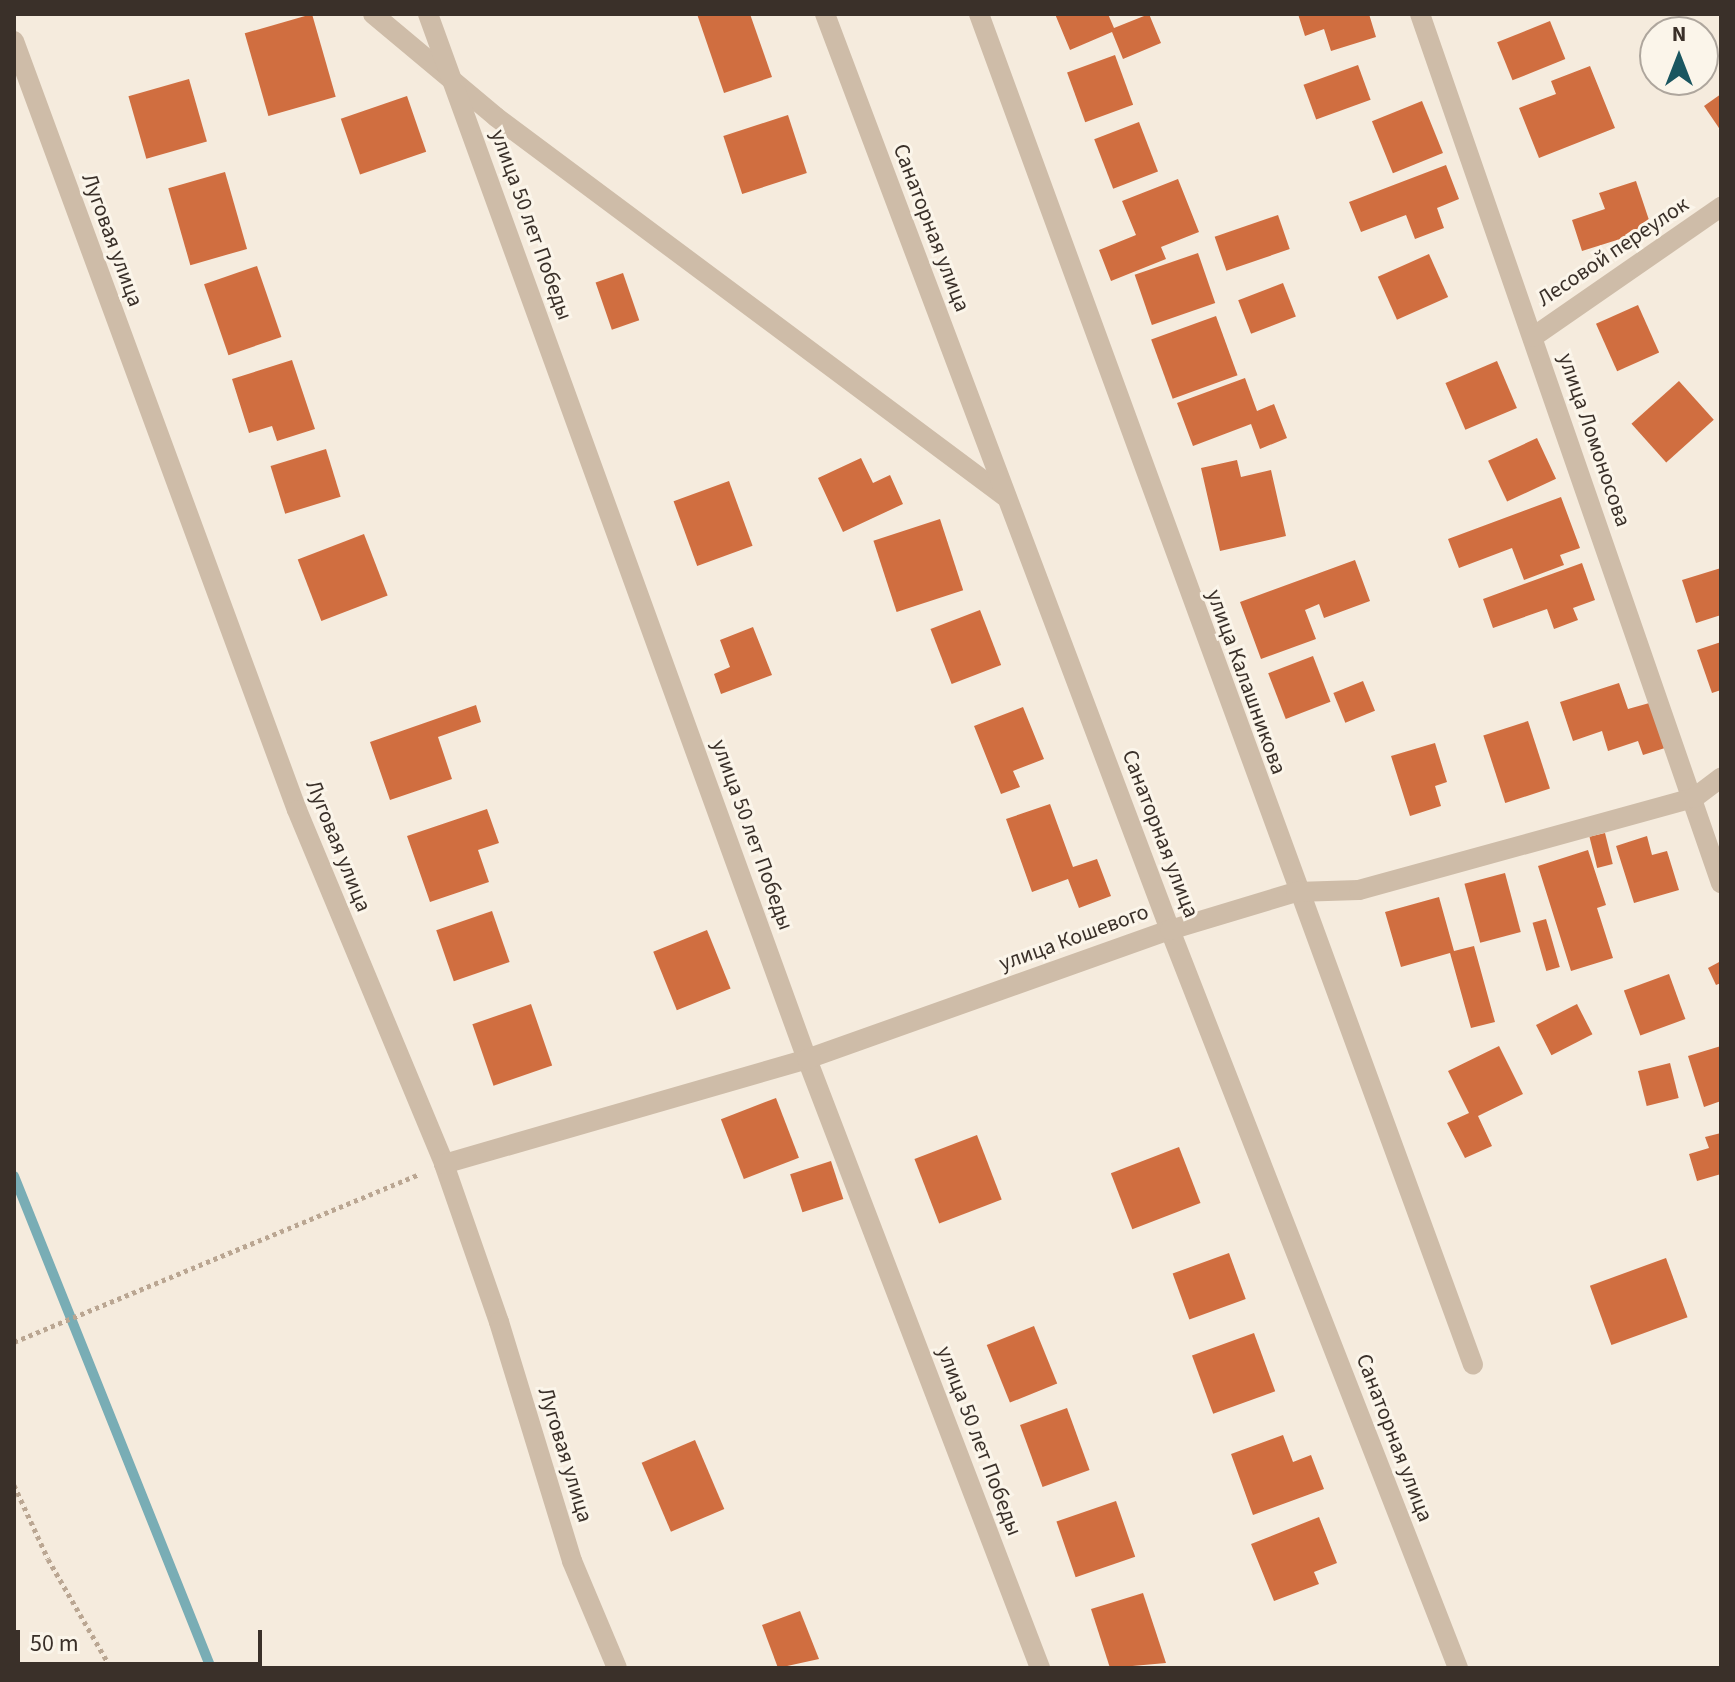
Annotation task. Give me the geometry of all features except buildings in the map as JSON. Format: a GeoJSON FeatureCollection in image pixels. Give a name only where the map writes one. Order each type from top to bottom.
{"type":"FeatureCollection","features":[{"type":"Feature","properties":{"kind":"street"},"geometry":{"type":"LineString","coordinates":[[373,14],[454,81],[1007,498]]}},
{"type":"Feature","properties":{"kind":"street","name":"улица 50 лет Победы"},"geometry":{"type":"LineString","coordinates":[[428,14],[807,1059],[1040,1668]]}},
{"type":"Feature","properties":{"kind":"street","name":"Санаторная улица"},"geometry":{"type":"LineString","coordinates":[[825,14],[1170,930],[1458,1668]]}},
{"type":"Feature","properties":{"kind":"street","name":"улица Калашникова"},"geometry":{"type":"LineString","coordinates":[[979,14],[1296,892],[1473,1365]]}},
{"type":"Feature","properties":{"kind":"street","name":"улица Ломоносова"},"geometry":{"type":"LineString","coordinates":[[1420,14],[1721,883]]}},
{"type":"Feature","properties":{"kind":"street","name":"Луговая улица"},"geometry":{"type":"LineString","coordinates":[[14,41],[297,810],[444,1164],[499,1322],[572,1561],[617,1668]]}},
{"type":"Feature","properties":{"kind":"street","name":"Лесовой переулок"},"geometry":{"type":"LineString","coordinates":[[1533,337],[1721,207]]}},
{"type":"Feature","properties":{"kind":"street","name":"улица Кошевого"},"geometry":{"type":"LineString","coordinates":[[444,1164],[807,1059],[1170,930],[1296,892],[1359,890],[1694,798],[1721,778]]}},
{"type":"Feature","properties":{"kind":"path"},"geometry":{"type":"LineString","coordinates":[[14,1342],[104,1309],[444,1164]]}},
{"type":"Feature","properties":{"kind":"path"},"geometry":{"type":"LineString","coordinates":[[14,1485],[48,1559],[111,1668]]}},
{"type":"Feature","properties":{"kind":"waterway"},"geometry":{"type":"LineString","coordinates":[[14,1176],[211,1668]]}}]}
